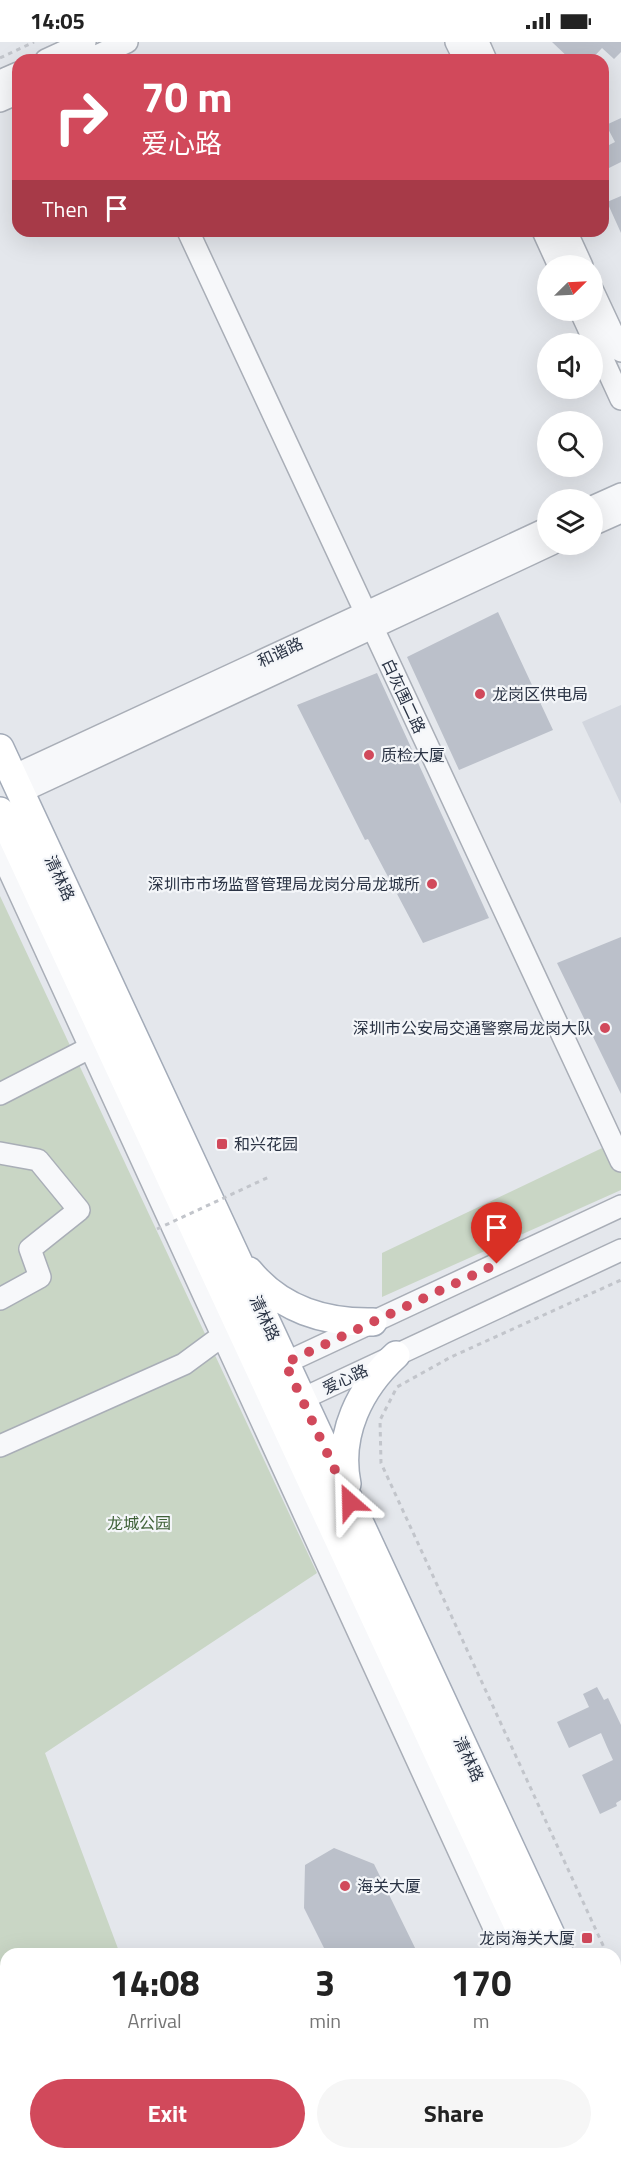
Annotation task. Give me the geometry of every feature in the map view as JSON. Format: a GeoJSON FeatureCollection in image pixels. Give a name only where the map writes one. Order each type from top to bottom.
{"type":"FeatureCollection","features":[{"type":"Feature","properties":{"kind":"main road","name":"清林路"},"geometry":{"type":"LineString","coordinates":[[0,748],[557,1948]]}},
{"type":"Feature","properties":{"kind":"main road","name":"清林路"},"geometry":{"type":"LineString","coordinates":[[0,811],[98,1044],[270,1393],[528,1948]]}},
{"type":"Feature","properties":{"kind":"main road"},"geometry":{"type":"LineString","coordinates":[[234,1252],[257,1280],[281,1300],[305,1312],[350,1323],[373,1322]]}},
{"type":"Feature","properties":{"kind":"main road"},"geometry":{"type":"LineString","coordinates":[[350,1502],[344,1467],[346,1437],[354,1410],[380,1370],[396,1355]]}},
{"type":"Feature","properties":{"kind":"street"},"geometry":{"type":"LineString","coordinates":[[59,54],[85,42]]}},
{"type":"Feature","properties":{"kind":"street"},"geometry":{"type":"LineString","coordinates":[[100,54],[127,42]]}},
{"type":"Feature","properties":{"kind":"street","name":"白灰围二路"},"geometry":{"type":"LineString","coordinates":[[191,237],[621,1161]]}},
{"type":"Feature","properties":{"kind":"street"},"geometry":{"type":"LineString","coordinates":[[546,237],[554,255]]}},
{"type":"Feature","properties":{"kind":"street"},"geometry":{"type":"LineString","coordinates":[[569,237],[577,255]]}},
{"type":"Feature","properties":{"kind":"street"},"geometry":{"type":"LineString","coordinates":[[603,313],[621,351]]}},
{"type":"Feature","properties":{"kind":"street"},"geometry":{"type":"LineString","coordinates":[[585,321],[621,399]]}},
{"type":"Feature","properties":{"kind":"street"},"geometry":{"type":"LineString","coordinates":[[603,502],[621,494]]}},
{"type":"Feature","properties":{"kind":"street"},"geometry":{"type":"LineString","coordinates":[[603,520],[621,512]]}},
{"type":"Feature","properties":{"kind":"street","name":"和谐路"},"geometry":{"type":"LineString","coordinates":[[17,784],[369,620],[537,534]]}},
{"type":"Feature","properties":{"kind":"street","name":"和谐路"},"geometry":{"type":"LineString","coordinates":[[369,620],[537,550]]}},
{"type":"Feature","properties":{"kind":"street"},"geometry":{"type":"LineString","coordinates":[[0,851],[98,1044],[222,1336],[503,1948]]}},
{"type":"Feature","properties":{"kind":"street"},"geometry":{"type":"LineString","coordinates":[[0,1094],[98,1044]]}},
{"type":"Feature","properties":{"kind":"street"},"geometry":{"type":"LineString","coordinates":[[0,1153],[38,1160],[79,1210],[30,1249],[40,1277],[0,1299]]}},
{"type":"Feature","properties":{"kind":"street"},"geometry":{"type":"LineString","coordinates":[[270,1393],[285,1363],[621,1206]]}},
{"type":"Feature","properties":{"kind":"street","name":"爱心路"},"geometry":{"type":"LineString","coordinates":[[270,1393],[302,1399],[621,1250]]}},
{"type":"Feature","properties":{"kind":"street"},"geometry":{"type":"LineString","coordinates":[[0,1446],[183,1364],[222,1336]]}},
{"type":"Feature","properties":{"kind":"path"},"geometry":{"type":"LineString","coordinates":[[0,58],[34,42]]}},
{"type":"Feature","properties":{"kind":"path"},"geometry":{"type":"LineString","coordinates":[[157,1229],[271,1176]]}},
{"type":"Feature","properties":{"kind":"path"},"geometry":{"type":"LineString","coordinates":[[604,1948],[381,1463],[380,1420],[397,1387],[451,1357],[621,1280]]}},
{"type":"Feature","properties":{"kind":"shaded area"},"geometry":{"type":"Polygon","coordinates":[[[621,705],[621,804],[582,722],[621,705]]]}},
{"type":"Feature","properties":{"kind":"green space","name":"龙城公园"},"geometry":{"type":"Polygon","coordinates":[[[0,896],[317,1573],[45,1753],[118,1948],[0,1948],[0,896]]]}},
{"type":"Feature","properties":{"kind":"green space"},"geometry":{"type":"Polygon","coordinates":[[[621,1139],[621,1190],[382,1297],[382,1253],[621,1139]]]}},
{"type":"Feature","properties":{"kind":"building"},"geometry":{"type":"Polygon","coordinates":[[[552,42],[621,42],[621,52],[614,59],[602,48],[596,54],[565,54],[552,42]]]}},
{"type":"Feature","properties":{"kind":"building"},"geometry":{"type":"Polygon","coordinates":[[[621,118],[621,162],[609,168],[609,145],[615,142],[609,131],[609,124],[621,118]]]}},
{"type":"Feature","properties":{"kind":"building"},"geometry":{"type":"Polygon","coordinates":[[[621,196],[621,233],[609,206],[609,201],[621,196]]]}},
{"type":"Feature","properties":{"kind":"building","name":"龙岗区供电局"},"geometry":{"type":"Polygon","coordinates":[[[498,612],[553,730],[459,770],[407,657],[498,612]]]}},
{"type":"Feature","properties":{"kind":"building"},"geometry":{"type":"Polygon","coordinates":[[[377,673],[489,918],[423,943],[368,839],[365,840],[297,705],[377,673]]]}},
{"type":"Feature","properties":{"kind":"building","name":"深圳市公安局交通警察局龙岗大队"},"geometry":{"type":"Polygon","coordinates":[[[621,937],[621,1094],[557,963],[621,937]]]}},
{"type":"Feature","properties":{"kind":"building"},"geometry":{"type":"Polygon","coordinates":[[[597,1687],[604,1700],[608,1698],[621,1725],[621,1800],[616,1803],[617,1806],[600,1814],[582,1775],[613,1760],[601,1733],[569,1748],[557,1722],[589,1707],[583,1694],[597,1687]]]}},
{"type":"Feature","properties":{"kind":"building","name":"海关大厦"},"geometry":{"type":"Polygon","coordinates":[[[334,1848],[374,1864],[415,1948],[324,1948],[304,1908],[305,1865],[334,1848]]]}},
{"type":"Feature","properties":{"kind":"place","name":"龙岗区供电局"},"geometry":{"type":"Point","coordinates":[480,694]}},
{"type":"Feature","properties":{"kind":"place","name":"质检大厦"},"geometry":{"type":"Point","coordinates":[369,755]}},
{"type":"Feature","properties":{"kind":"place","name":"深圳市市场监督管理局龙岗分局龙城所"},"geometry":{"type":"Point","coordinates":[432,884]}},
{"type":"Feature","properties":{"kind":"place","name":"深圳市公安局交通警察局龙岗大队"},"geometry":{"type":"Point","coordinates":[605,1028]}},
{"type":"Feature","properties":{"kind":"place","name":"和兴花园"},"geometry":{"type":"Point","coordinates":[222,1144]}},
{"type":"Feature","properties":{"kind":"place","name":"海关大厦"},"geometry":{"type":"Point","coordinates":[345,1886]}},
{"type":"Feature","properties":{"kind":"place","name":"龙岗海关大厦"},"geometry":{"type":"Point","coordinates":[587,1938]}},
{"type":"Feature","properties":{"kind":"route"},"geometry":{"type":"LineString","coordinates":[[350,1502],[285,1363],[497,1264]]}}]}
